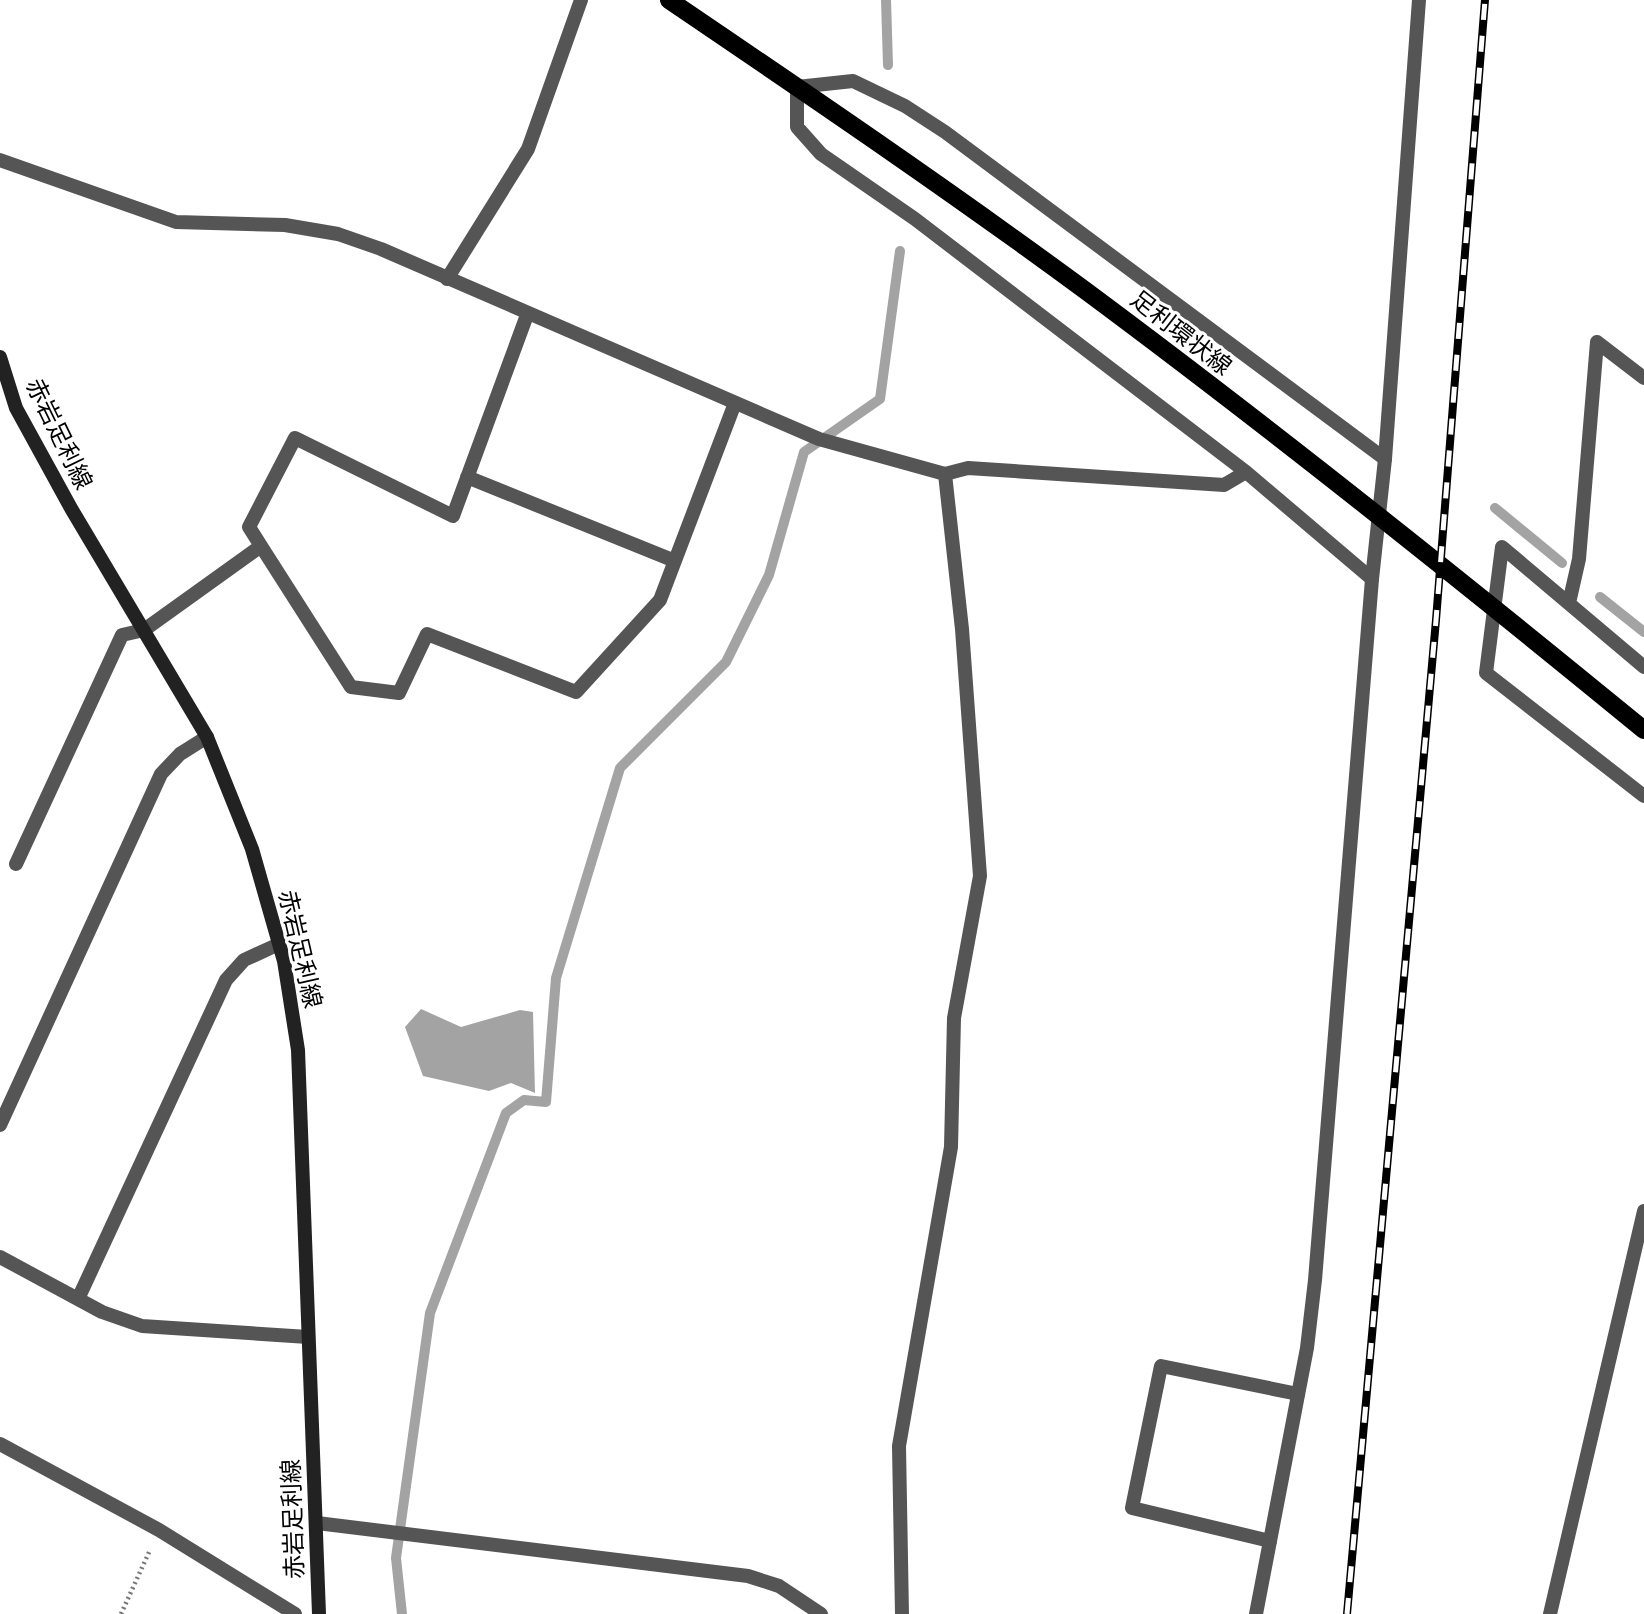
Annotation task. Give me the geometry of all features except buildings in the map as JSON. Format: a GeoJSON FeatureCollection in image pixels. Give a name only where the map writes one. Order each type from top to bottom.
{"type":"FeatureCollection","features":[{"type":"Feature","properties":{"kind":"main road","name":"足利環状線"},"geometry":{"type":"LineString","coordinates":[[669,0],[1041,259],[1174,358],[1471,589],[1644,730]]}},
{"type":"Feature","properties":{"kind":"main road","name":"赤岩足利線"},"geometry":{"type":"LineString","coordinates":[[0,357],[16,408],[72,510],[207,737],[252,849],[279,944],[298,1050],[319,1614]]}},
{"type":"Feature","properties":{"kind":"street"},"geometry":{"type":"LineString","coordinates":[[447,279],[528,149],[581,0]]}},
{"type":"Feature","properties":{"kind":"street"},"geometry":{"type":"LineString","coordinates":[[1256,1614],[1298,1394],[1315,1280],[1372,579],[1385,459],[1419,0]]}},
{"type":"Feature","properties":{"kind":"street"},"geometry":{"type":"LineString","coordinates":[[1372,579],[1246,472],[915,219],[821,154],[796,127],[797,87],[853,81],[915,113],[956,140],[1385,459]]}},
{"type":"Feature","properties":{"kind":"street"},"geometry":{"type":"LineString","coordinates":[[0,160],[176,222],[285,225],[338,234],[381,249],[527,315],[819,439],[945,474],[968,468],[1224,485],[1246,472]]}},
{"type":"Feature","properties":{"kind":"street"},"geometry":{"type":"LineString","coordinates":[[527,315],[453,516],[295,438],[250,527],[351,687],[399,693],[427,634],[576,692],[660,600],[735,403]]}},
{"type":"Feature","properties":{"kind":"street"},"geometry":{"type":"LineString","coordinates":[[1569,603],[1579,559],[1597,342],[1644,378]]}},
{"type":"Feature","properties":{"kind":"street"},"geometry":{"type":"LineString","coordinates":[[902,1614],[899,1446],[951,1147],[954,1018],[980,876],[962,629],[945,474]]}},
{"type":"Feature","properties":{"kind":"street"},"geometry":{"type":"LineString","coordinates":[[467,477],[675,561]]}},
{"type":"Feature","properties":{"kind":"street"},"geometry":{"type":"LineString","coordinates":[[16,864],[122,635],[144,629],[261,546]]}},
{"type":"Feature","properties":{"kind":"street"},"geometry":{"type":"LineString","coordinates":[[1644,667],[1502,547],[1486,673],[1644,796]]}},
{"type":"Feature","properties":{"kind":"street"},"geometry":{"type":"LineString","coordinates":[[0,1125],[161,774],[180,754],[207,737]]}},
{"type":"Feature","properties":{"kind":"street"},"geometry":{"type":"LineString","coordinates":[[78,1299],[226,980],[244,960],[279,944]]}},
{"type":"Feature","properties":{"kind":"street"},"geometry":{"type":"LineString","coordinates":[[1550,1614],[1644,1211]]}},
{"type":"Feature","properties":{"kind":"street"},"geometry":{"type":"LineString","coordinates":[[0,1257],[102,1312],[142,1326],[308,1337]]}},
{"type":"Feature","properties":{"kind":"street"},"geometry":{"type":"LineString","coordinates":[[1270,1541],[1132,1508],[1161,1366],[1298,1394]]}},
{"type":"Feature","properties":{"kind":"street"},"geometry":{"type":"LineString","coordinates":[[0,1444],[159,1530],[295,1614]]}},
{"type":"Feature","properties":{"kind":"street"},"geometry":{"type":"LineString","coordinates":[[317,1523],[748,1576],[779,1586],[821,1614]]}},
{"type":"Feature","properties":{"kind":"path"},"geometry":{"type":"LineString","coordinates":[[121,1614],[159,1530]]}},
{"type":"Feature","properties":{"kind":"shaded area"},"geometry":{"type":"Polygon","coordinates":[[[421,1009],[461,1027],[520,1010],[533,1012],[535,1093],[511,1083],[489,1091],[423,1076],[405,1027],[421,1009]]]}},
{"type":"Feature","properties":{"kind":"waterway"},"geometry":{"type":"LineString","coordinates":[[886,0],[888,65]]}},
{"type":"Feature","properties":{"kind":"waterway"},"geometry":{"type":"LineString","coordinates":[[402,1614],[396,1558],[430,1313],[506,1113],[524,1100],[546,1102],[556,978],[620,768],[726,662],[769,575],[804,452],[880,399],[900,251]]}},
{"type":"Feature","properties":{"kind":"waterway"},"geometry":{"type":"LineString","coordinates":[[1495,508],[1562,563]]}},
{"type":"Feature","properties":{"kind":"waterway"},"geometry":{"type":"LineString","coordinates":[[1600,597],[1644,632]]}},
{"type":"Feature","properties":{"kind":"railway"},"geometry":{"type":"LineString","coordinates":[[1347,1614],[1436,620],[1485,0]]}}]}
